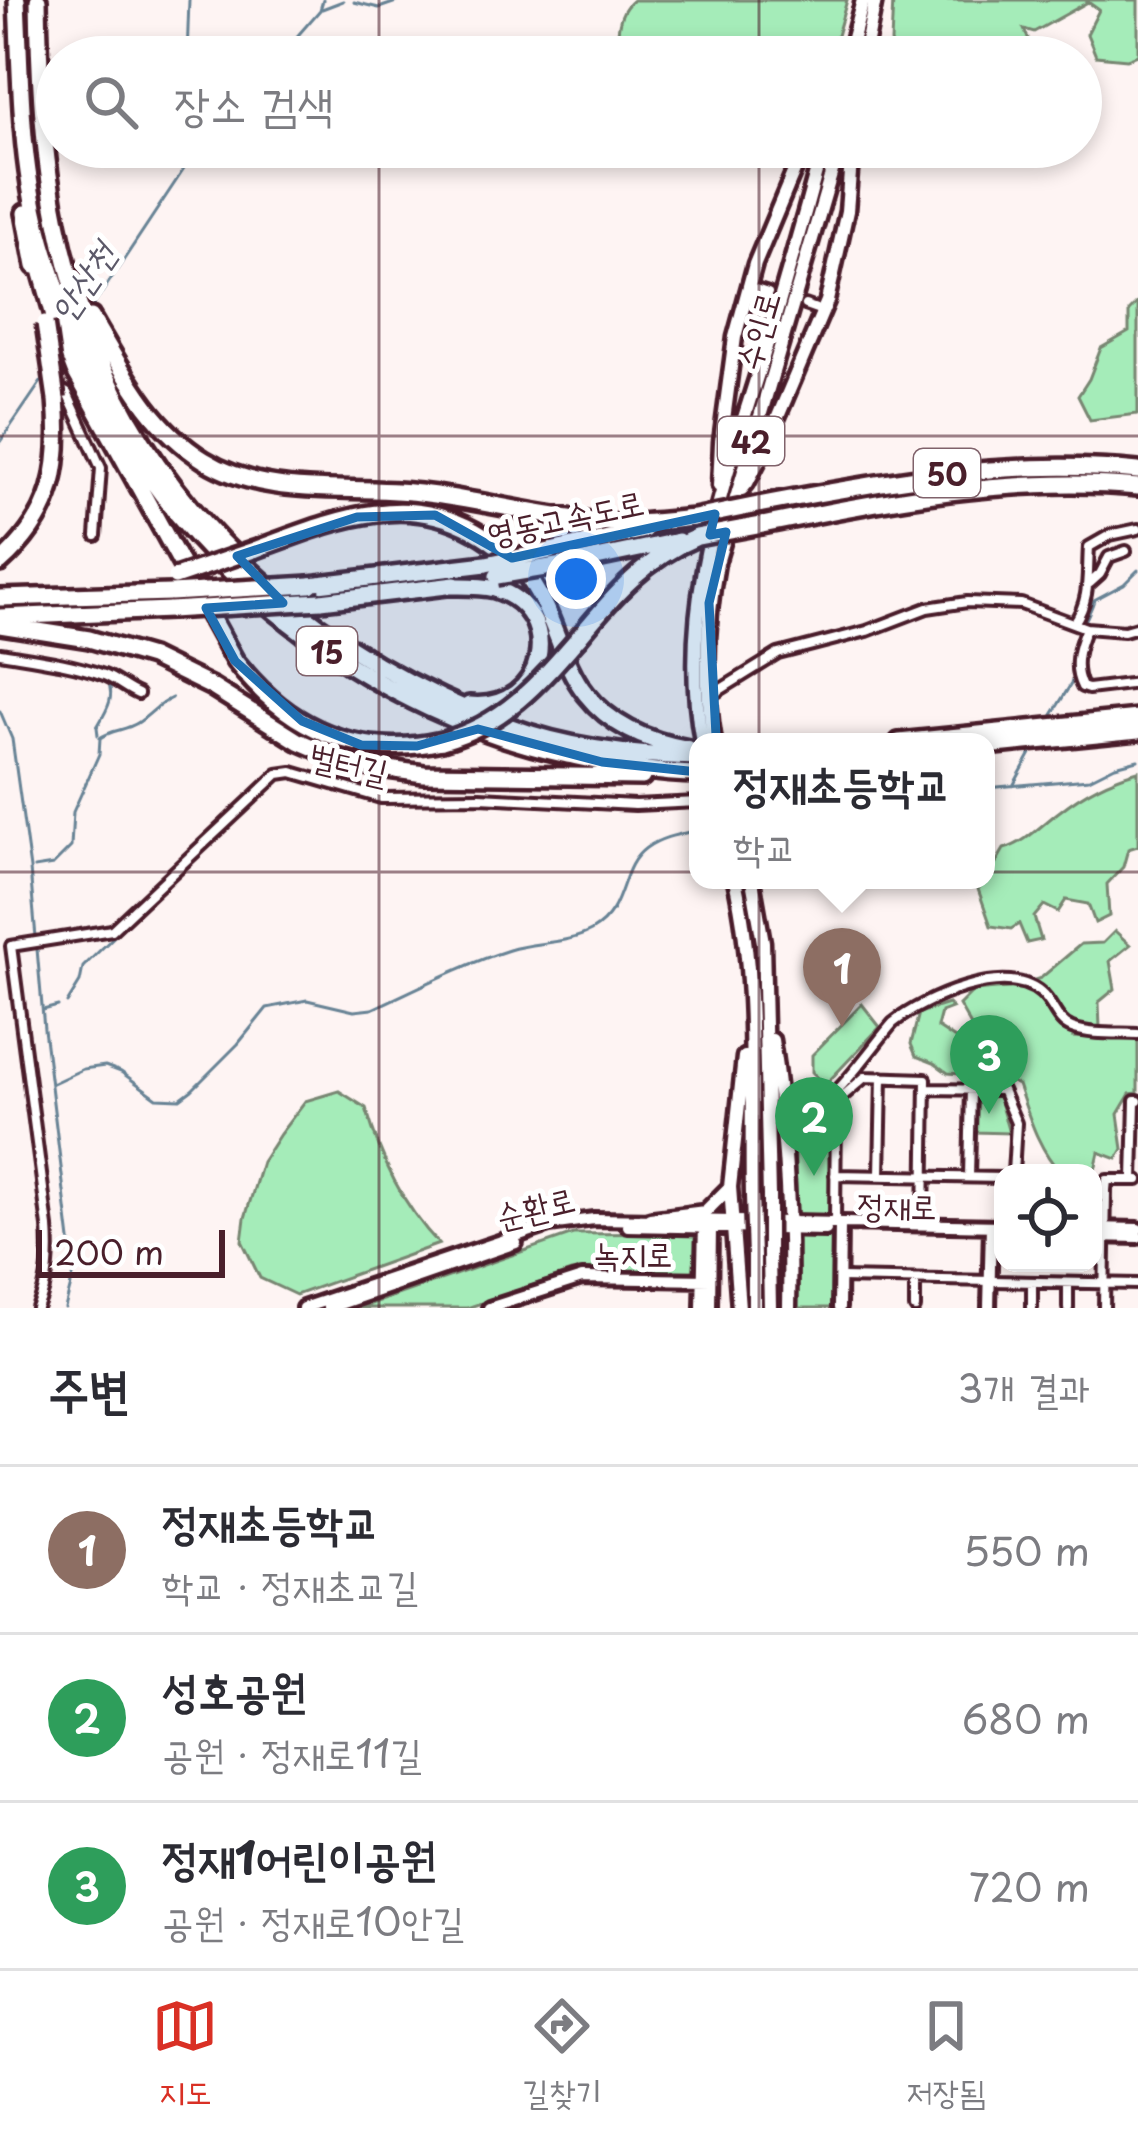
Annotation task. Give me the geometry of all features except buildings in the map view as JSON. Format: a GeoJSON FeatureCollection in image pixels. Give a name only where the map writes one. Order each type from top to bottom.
{"type":"FeatureCollection","features":[{"type":"Feature","properties":{"kind":"highway"},"geometry":{"type":"LineString","coordinates":[[0,563],[33,528],[50,492],[58,457],[54,391],[59,308],[22,162],[17,0]]}},
{"type":"Feature","properties":{"kind":"highway","name":"15"},"geometry":{"type":"LineString","coordinates":[[38,0],[38,36]]}},
{"type":"Feature","properties":{"kind":"highway","name":"15"},"geometry":{"type":"LineString","coordinates":[[22,162],[59,308],[185,502],[275,595],[399,678],[512,728],[602,750],[689,760]]}},
{"type":"Feature","properties":{"kind":"highway","name":"15"},"geometry":{"type":"LineString","coordinates":[[46,168],[57,230],[59,308]]}},
{"type":"Feature","properties":{"kind":"highway"},"geometry":{"type":"LineString","coordinates":[[59,308],[89,353],[235,661],[254,684],[302,721],[332,737],[391,748],[442,741],[482,727],[510,709],[547,674],[640,571],[697,537]]}},
{"type":"Feature","properties":{"kind":"highway"},"geometry":{"type":"LineString","coordinates":[[89,353],[132,389],[165,429],[205,460],[252,480],[304,488],[416,492],[594,521],[694,518]]}},
{"type":"Feature","properties":{"kind":"highway","name":"15"},"geometry":{"type":"LineString","coordinates":[[89,353],[116,423],[174,509],[264,604],[334,656],[403,697],[503,739],[602,762],[689,760]]}},
{"type":"Feature","properties":{"kind":"highway","name":"영동고속도로"},"geometry":{"type":"LineString","coordinates":[[172,593],[321,601],[448,586],[550,551],[887,480],[972,470],[1138,471]]}},
{"type":"Feature","properties":{"kind":"highway","name":"영동고속도로"},"geometry":{"type":"LineString","coordinates":[[0,621],[172,593],[563,565],[891,499],[972,489],[1058,483],[1138,487]]}},
{"type":"Feature","properties":{"kind":"highway"},"geometry":{"type":"LineString","coordinates":[[0,598],[140,587],[172,593],[254,550],[329,524],[379,512],[435,515],[467,526],[507,554],[530,580],[572,672],[592,702],[630,731],[689,760]]}},
{"type":"Feature","properties":{"kind":"highway"},"geometry":{"type":"LineString","coordinates":[[448,586],[488,588],[510,596],[529,614],[539,643],[537,666],[518,694],[488,706],[458,704]]}},
{"type":"Feature","properties":{"kind":"highway"},"geometry":{"type":"LineString","coordinates":[[0,621],[151,657],[212,687],[298,741],[362,766],[424,774],[644,777],[689,760]]}},
{"type":"Feature","properties":{"kind":"highway"},"geometry":{"type":"LineString","coordinates":[[1071,732],[1138,718]]}},
{"type":"Feature","properties":{"kind":"highway"},"geometry":{"type":"LineString","coordinates":[[995,737],[1138,730]]}},
{"type":"Feature","properties":{"kind":"highway"},"geometry":{"type":"LineString","coordinates":[[995,743],[1015,736]]}},
{"type":"Feature","properties":{"kind":"main road"},"geometry":{"type":"LineString","coordinates":[[854,36],[863,0]]}},
{"type":"Feature","properties":{"kind":"main road"},"geometry":{"type":"LineString","coordinates":[[868,36],[875,0]]}},
{"type":"Feature","properties":{"kind":"main road"},"geometry":{"type":"LineString","coordinates":[[720,495],[718,473],[735,338],[755,264],[795,168]]}},
{"type":"Feature","properties":{"kind":"main road","name":"수인로"},"geometry":{"type":"LineString","coordinates":[[701,733],[694,631],[704,562],[817,168]]}},
{"type":"Feature","properties":{"kind":"main road","name":"수인로"},"geometry":{"type":"LineString","coordinates":[[713,733],[707,662],[709,603],[717,563],[832,168]]}},
{"type":"Feature","properties":{"kind":"main road"},"geometry":{"type":"LineString","coordinates":[[736,494],[763,452],[823,311],[847,211],[850,168]]}},
{"type":"Feature","properties":{"kind":"main road"},"geometry":{"type":"LineString","coordinates":[[737,889],[748,966],[754,1308]]}},
{"type":"Feature","properties":{"kind":"main road"},"geometry":{"type":"LineString","coordinates":[[754,889],[763,942],[770,1308]]}},
{"type":"Feature","properties":{"kind":"main road"},"geometry":{"type":"LineString","coordinates":[[764,995],[782,1108],[791,1226],[789,1308]]}},
{"type":"Feature","properties":{"kind":"main road"},"geometry":{"type":"LineString","coordinates":[[739,1308],[730,1187],[749,1020]]}},
{"type":"Feature","properties":{"kind":"main road"},"geometry":{"type":"LineString","coordinates":[[650,1220],[705,1212],[730,1187]]}},
{"type":"Feature","properties":{"kind":"street"},"geometry":{"type":"LineString","coordinates":[[749,287],[768,293]]}},
{"type":"Feature","properties":{"kind":"street"},"geometry":{"type":"LineString","coordinates":[[805,305],[823,311]]}},
{"type":"Feature","properties":{"kind":"street"},"geometry":{"type":"LineString","coordinates":[[54,391],[67,393],[100,468],[96,536]]}},
{"type":"Feature","properties":{"kind":"street"},"geometry":{"type":"LineString","coordinates":[[1074,623],[1088,584],[1089,547],[1138,529]]}},
{"type":"Feature","properties":{"kind":"street"},"geometry":{"type":"LineString","coordinates":[[1088,584],[1100,574],[1108,557],[1126,551]]}},
{"type":"Feature","properties":{"kind":"street"},"geometry":{"type":"LineString","coordinates":[[709,697],[778,654],[867,631],[927,608],[968,602],[1021,604],[1086,628],[1124,631],[1138,627]]}},
{"type":"Feature","properties":{"kind":"street"},"geometry":{"type":"LineString","coordinates":[[1086,628],[1077,653],[1082,686],[1138,683]]}},
{"type":"Feature","properties":{"kind":"street"},"geometry":{"type":"LineString","coordinates":[[0,653],[55,660],[107,675],[137,694]]}},
{"type":"Feature","properties":{"kind":"street","name":"벌터길"},"geometry":{"type":"LineString","coordinates":[[37,1308],[50,1262],[48,1227],[13,945],[112,930],[278,774],[292,772],[381,798],[689,802]]}},
{"type":"Feature","properties":{"kind":"street"},"geometry":{"type":"LineString","coordinates":[[839,1308],[835,1098],[892,1023],[932,999],[1002,980],[1016,981],[1044,995],[1062,1023],[1076,1029],[1138,1034]]}},
{"type":"Feature","properties":{"kind":"street"},"geometry":{"type":"LineString","coordinates":[[782,1108],[795,1119],[805,1117],[865,1077],[926,1078],[924,1225]]}},
{"type":"Feature","properties":{"kind":"street"},"geometry":{"type":"LineString","coordinates":[[880,1175],[882,1077]]}},
{"type":"Feature","properties":{"kind":"street"},"geometry":{"type":"LineString","coordinates":[[926,1089],[1002,1090],[1016,1123],[1014,1164]]}},
{"type":"Feature","properties":{"kind":"street"},"geometry":{"type":"LineString","coordinates":[[969,1177],[971,1089]]}},
{"type":"Feature","properties":{"kind":"street"},"geometry":{"type":"LineString","coordinates":[[1102,1214],[1107,1180],[1135,1180],[1138,1101]]}},
{"type":"Feature","properties":{"kind":"street"},"geometry":{"type":"LineString","coordinates":[[835,1175],[994,1178]]}},
{"type":"Feature","properties":{"kind":"street","name":"순환로"},"geometry":{"type":"LineString","coordinates":[[303,1308],[549,1225],[650,1220],[708,1225]]}},
{"type":"Feature","properties":{"kind":"street"},"geometry":{"type":"LineString","coordinates":[[705,1308],[708,1225]]}},
{"type":"Feature","properties":{"kind":"street","name":"순환로"},"geometry":{"type":"LineString","coordinates":[[328,1308],[558,1229],[791,1226]]}},
{"type":"Feature","properties":{"kind":"street","name":"정재로"},"geometry":{"type":"LineString","coordinates":[[791,1226],[994,1230]]}},
{"type":"Feature","properties":{"kind":"street","name":"정재로"},"geometry":{"type":"LineString","coordinates":[[838,1226],[994,1230]]}},
{"type":"Feature","properties":{"kind":"street"},"geometry":{"type":"LineString","coordinates":[[1102,1232],[1138,1233]]}},
{"type":"Feature","properties":{"kind":"street"},"geometry":{"type":"LineString","coordinates":[[989,1308],[994,1252]]}},
{"type":"Feature","properties":{"kind":"street"},"geometry":{"type":"LineString","coordinates":[[1102,1258],[1104,1308]]}},
{"type":"Feature","properties":{"kind":"street","name":"녹지로"},"geometry":{"type":"LineString","coordinates":[[490,1308],[582,1278],[706,1280]]}},
{"type":"Feature","properties":{"kind":"street"},"geometry":{"type":"LineString","coordinates":[[839,1278],[1138,1284]]}},
{"type":"Feature","properties":{"kind":"street"},"geometry":{"type":"LineString","coordinates":[[915,1280],[915,1308]]}},
{"type":"Feature","properties":{"kind":"street"},"geometry":{"type":"LineString","coordinates":[[1032,1282],[1032,1308]]}},
{"type":"Feature","properties":{"kind":"street"},"geometry":{"type":"LineString","coordinates":[[1068,1308],[1069,1282]]}},
{"type":"Feature","properties":{"kind":"street"},"geometry":{"type":"LineString","coordinates":[[539,1290],[539,1308]]}},
{"type":"Feature","properties":{"kind":"highlighted area"},"geometry":{"type":"Polygon","coordinates":[[[715,514],[710,535],[726,532],[709,603],[717,754],[703,751],[707,773],[602,762],[478,729],[417,746],[361,745],[302,721],[235,661],[206,608],[283,603],[237,556],[357,517],[435,515],[512,558],[715,514]]]}},
{"type":"Feature","properties":{"kind":"green space"},"geometry":{"type":"Polygon","coordinates":[[[633,0],[847,0],[837,36],[617,36],[633,0]]]}},
{"type":"Feature","properties":{"kind":"green space"},"geometry":{"type":"Polygon","coordinates":[[[893,0],[1138,0],[1138,55],[1127,59],[1102,57],[1102,36],[1088,36],[1099,10],[1088,2],[1034,32],[1024,29],[1027,36],[891,36],[893,0]]]}},
{"type":"Feature","properties":{"kind":"green space"},"geometry":{"type":"Polygon","coordinates":[[[1138,302],[1138,414],[1090,420],[1078,396],[1101,348],[1129,332],[1129,311],[1138,302]]]}},
{"type":"Feature","properties":{"kind":"green space"},"geometry":{"type":"Polygon","coordinates":[[[1138,771],[1138,846],[1128,849],[1123,867],[1107,884],[1109,916],[1095,923],[1088,904],[1066,900],[1058,912],[1044,905],[1034,917],[1041,940],[1027,943],[1019,924],[1011,929],[991,926],[978,889],[995,889],[995,864],[1004,849],[1117,778],[1138,771]]]}},
{"type":"Feature","properties":{"kind":"green space"},"geometry":{"type":"Polygon","coordinates":[[[1115,931],[1130,945],[1110,961],[1115,989],[1099,1002],[1100,1028],[1078,1024],[1073,1037],[1138,1040],[1138,1093],[1130,1094],[1118,1114],[1123,1149],[1117,1159],[1099,1152],[1096,1164],[1053,1164],[1018,1085],[1000,1077],[948,1073],[916,1056],[911,1044],[919,1013],[948,1004],[952,1008],[941,1012],[937,1027],[975,1052],[984,1049],[959,1005],[973,991],[1009,988],[1041,978],[1081,944],[1103,943],[1115,931]]]}},
{"type":"Feature","properties":{"kind":"green space"},"geometry":{"type":"Polygon","coordinates":[[[862,1004],[880,1027],[825,1085],[812,1072],[812,1055],[862,1004]]]}},
{"type":"Feature","properties":{"kind":"green space"},"geometry":{"type":"Polygon","coordinates":[[[339,1091],[366,1108],[394,1180],[439,1244],[296,1295],[260,1278],[242,1241],[245,1218],[262,1162],[280,1134],[305,1101],[339,1091]]]}},
{"type":"Feature","properties":{"kind":"green space"},"geometry":{"type":"Polygon","coordinates":[[[974,1095],[998,1095],[1009,1133],[974,1132],[974,1095]]]}},
{"type":"Feature","properties":{"kind":"green space"},"geometry":{"type":"Polygon","coordinates":[[[834,1104],[830,1215],[836,1247],[835,1308],[795,1308],[794,1137],[834,1104]]]}},
{"type":"Feature","properties":{"kind":"green space"},"geometry":{"type":"Polygon","coordinates":[[[697,1233],[693,1273],[571,1272],[467,1308],[359,1308],[573,1234],[697,1233]]]}},
{"type":"Feature","properties":{"kind":"waterway"},"geometry":{"type":"LineString","coordinates":[[188,36],[189,0]]}},
{"type":"Feature","properties":{"kind":"waterway","name":"안산천"},"geometry":{"type":"LineString","coordinates":[[297,36],[323,0]]}},
{"type":"Feature","properties":{"kind":"waterway"},"geometry":{"type":"LineString","coordinates":[[354,2],[379,8],[402,0]]}},
{"type":"Feature","properties":{"kind":"waterway"},"geometry":{"type":"LineString","coordinates":[[322,9],[343,1]]}},
{"type":"Feature","properties":{"kind":"waterway","name":"안산천"},"geometry":{"type":"LineString","coordinates":[[91,309],[185,168]]}},
{"type":"Feature","properties":{"kind":"waterway","name":"안산천"},"geometry":{"type":"LineString","coordinates":[[0,442],[45,376]]}},
{"type":"Feature","properties":{"kind":"waterway"},"geometry":{"type":"LineString","coordinates":[[1074,659],[1094,600],[1124,584],[1138,570]]}},
{"type":"Feature","properties":{"kind":"waterway"},"geometry":{"type":"LineString","coordinates":[[1050,718],[1074,674]]}},
{"type":"Feature","properties":{"kind":"waterway"},"geometry":{"type":"LineString","coordinates":[[98,735],[110,697],[107,678]]}},
{"type":"Feature","properties":{"kind":"waterway"},"geometry":{"type":"LineString","coordinates":[[34,868],[53,865],[71,847],[73,812],[99,754],[100,738],[134,725],[172,698]]}},
{"type":"Feature","properties":{"kind":"waterway","name":"안산천"},"geometry":{"type":"LineString","coordinates":[[0,711],[12,739],[30,869],[74,1273],[65,1308]]}},
{"type":"Feature","properties":{"kind":"waterway"},"geometry":{"type":"LineString","coordinates":[[1013,786],[1034,748]]}},
{"type":"Feature","properties":{"kind":"waterway"},"geometry":{"type":"LineString","coordinates":[[995,787],[1089,779],[1138,760]]}},
{"type":"Feature","properties":{"kind":"waterway"},"geometry":{"type":"LineString","coordinates":[[247,808],[259,797]]}},
{"type":"Feature","properties":{"kind":"waterway"},"geometry":{"type":"LineString","coordinates":[[51,1084],[83,1069],[105,1066],[157,1098],[180,1099],[238,1044],[267,1008],[307,1000],[354,1011],[372,1009],[492,956],[591,931],[612,912],[637,857],[664,839],[689,832]]}},
{"type":"Feature","properties":{"kind":"waterway"},"geometry":{"type":"LineString","coordinates":[[146,905],[163,887]]}},
{"type":"Feature","properties":{"kind":"waterway"},"geometry":{"type":"LineString","coordinates":[[67,1003],[83,967],[140,911]]}},
{"type":"Feature","properties":{"kind":"waterway"},"geometry":{"type":"LineString","coordinates":[[43,1010],[58,1006]]}},
{"type":"Feature","properties":{"kind":"place","name":"정재초등학교"},"geometry":{"type":"Point","coordinates":[842,1027]}},
{"type":"Feature","properties":{"kind":"place","name":"정재1어린이공원"},"geometry":{"type":"Point","coordinates":[989,1114]}},
{"type":"Feature","properties":{"kind":"place","name":"성호공원"},"geometry":{"type":"Point","coordinates":[814,1176]}}]}
